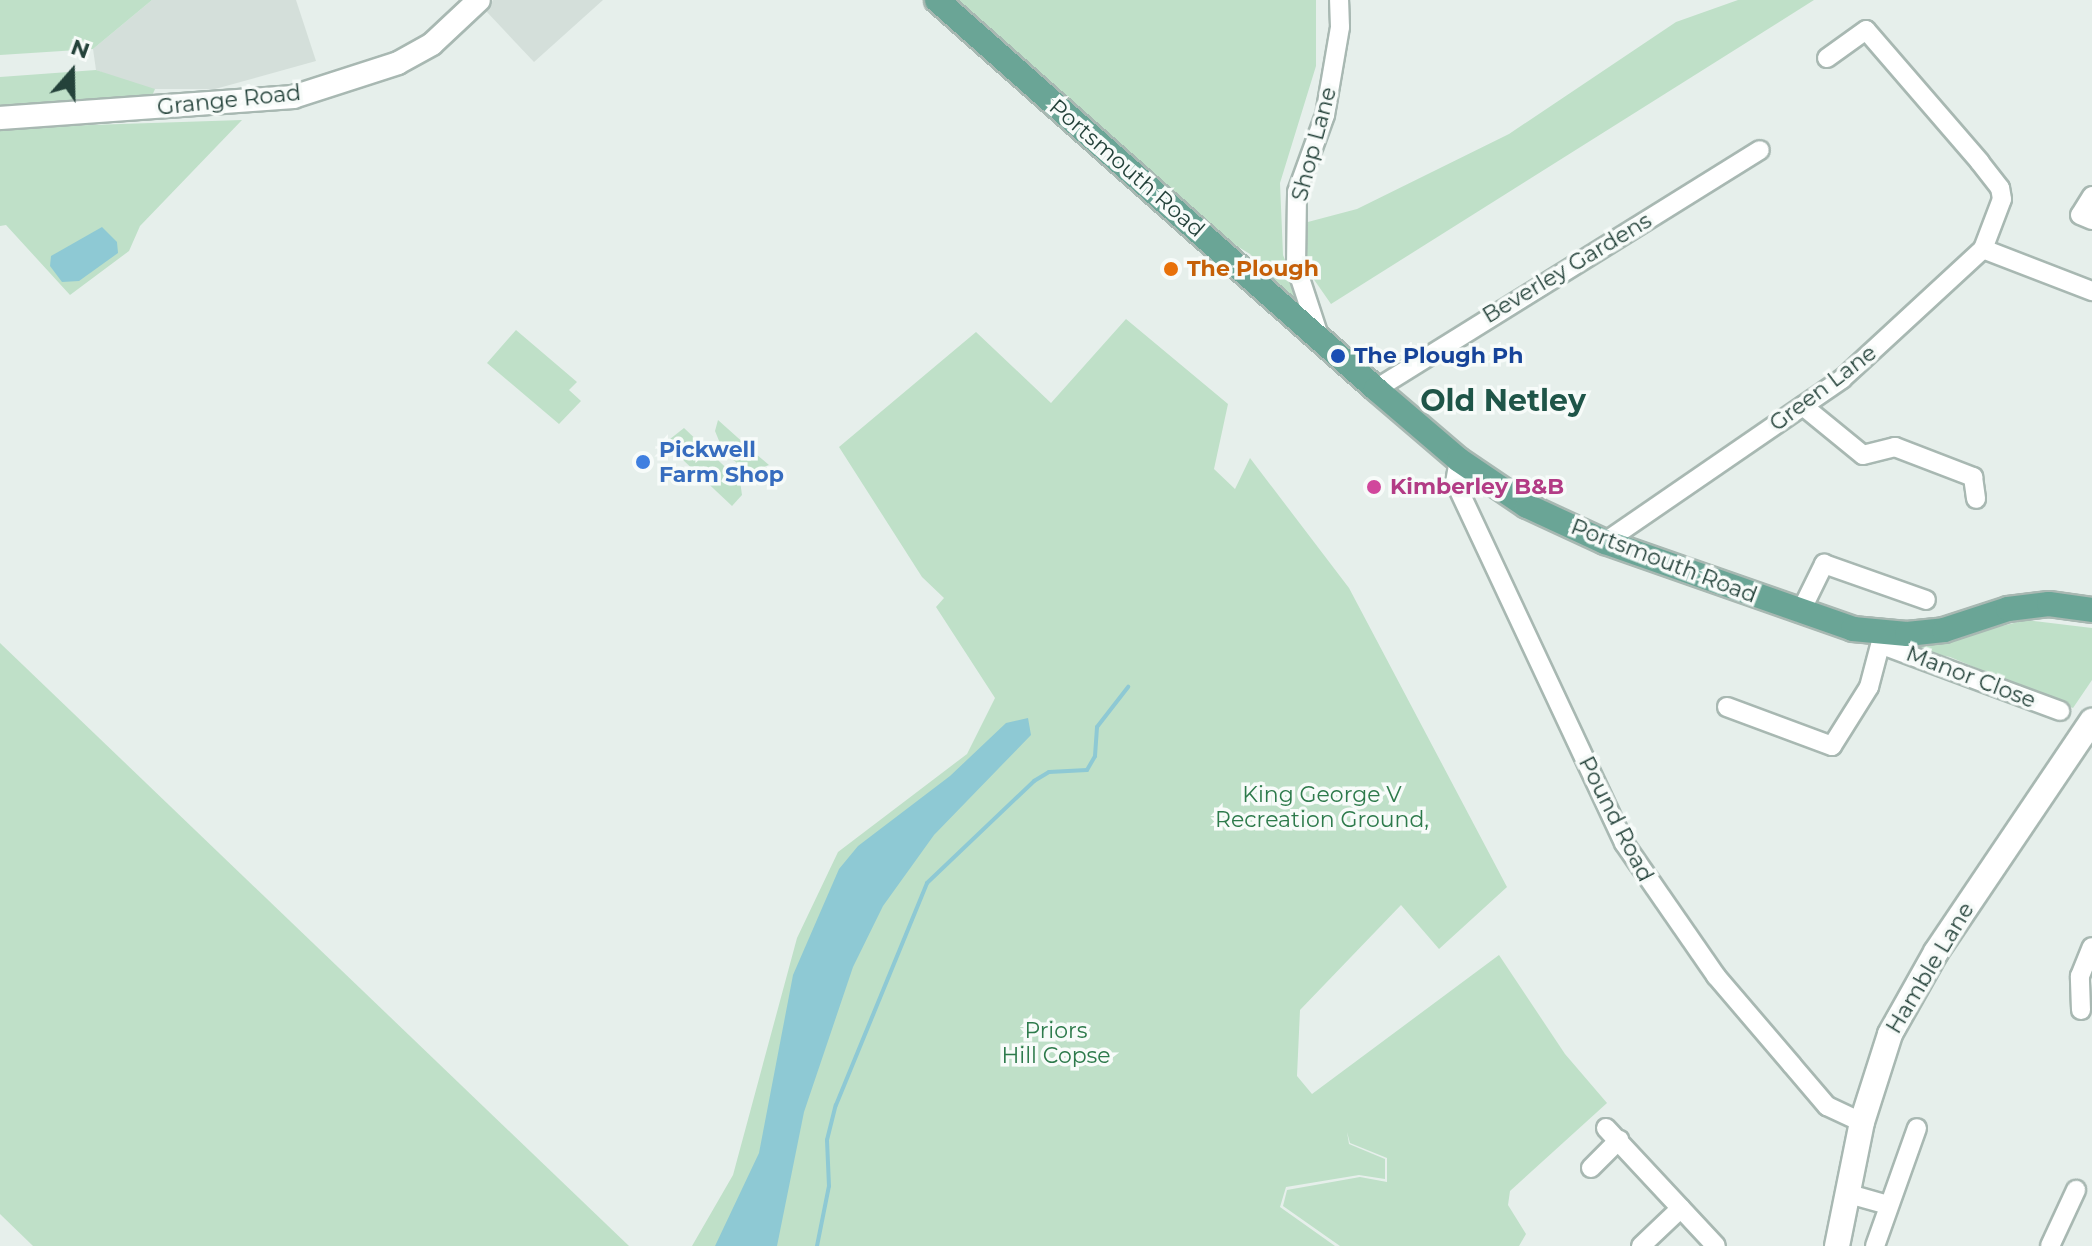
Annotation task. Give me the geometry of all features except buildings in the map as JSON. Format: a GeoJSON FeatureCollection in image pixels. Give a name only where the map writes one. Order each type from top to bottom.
{"type":"FeatureCollection","features":[{"type":"Feature","properties":{"kind":"main road","name":"Portsmouth Road"},"geometry":{"type":"LineString","coordinates":[[937,0],[1318,333],[1376,389],[1459,460],[1527,506],[1605,542],[1800,613],[1883,639],[1944,630],[2008,609],[2049,604],[2092,610]]}},
{"type":"Feature","properties":{"kind":"main road","name":"Hamble Lane"},"geometry":{"type":"LineString","coordinates":[[1837,1246],[1862,1122],[1890,1034],[1914,987],[2092,721]]}},
{"type":"Feature","properties":{"kind":"street","name":"Grange Road"},"geometry":{"type":"LineString","coordinates":[[0,118],[293,97],[398,63],[432,44],[479,0]]}},
{"type":"Feature","properties":{"kind":"street","name":"Shop Lane"},"geometry":{"type":"LineString","coordinates":[[1318,333],[1296,266],[1297,192],[1325,115],[1340,27],[1339,0]]}},
{"type":"Feature","properties":{"kind":"street","name":"Green Lane"},"geometry":{"type":"LineString","coordinates":[[1605,542],[1842,379],[1983,249],[2002,199],[2000,188],[1980,162],[1866,30],[1827,58]]}},
{"type":"Feature","properties":{"kind":"street","name":"Beverley Gardens"},"geometry":{"type":"LineString","coordinates":[[1376,389],[1760,150]]}},
{"type":"Feature","properties":{"kind":"street"},"geometry":{"type":"LineString","coordinates":[[2086,218],[2092,196]]}},
{"type":"Feature","properties":{"kind":"street"},"geometry":{"type":"LineString","coordinates":[[1983,249],[2092,291]]}},
{"type":"Feature","properties":{"kind":"street"},"geometry":{"type":"LineString","coordinates":[[1803,406],[1863,455],[1895,447],[1973,477],[1976,499]]}},
{"type":"Feature","properties":{"kind":"street","name":"Pound Road"},"geometry":{"type":"LineString","coordinates":[[1459,460],[1455,482],[1638,866],[1716,976],[1827,1106],[1862,1122]]}},
{"type":"Feature","properties":{"kind":"street"},"geometry":{"type":"LineString","coordinates":[[1800,613],[1824,564],[1926,600]]}},
{"type":"Feature","properties":{"kind":"street"},"geometry":{"type":"LineString","coordinates":[[1730,715],[1832,746],[1869,687],[1883,639]]}},
{"type":"Feature","properties":{"kind":"street","name":"Manor Close"},"geometry":{"type":"LineString","coordinates":[[1883,639],[2060,711]]}},
{"type":"Feature","properties":{"kind":"street"},"geometry":{"type":"LineString","coordinates":[[2081,1010],[2080,976],[2092,947]]}},
{"type":"Feature","properties":{"kind":"street"},"geometry":{"type":"LineString","coordinates":[[1875,1246],[1917,1128]]}},
{"type":"Feature","properties":{"kind":"street"},"geometry":{"type":"LineString","coordinates":[[1591,1168],[1613,1134],[1716,1246]]}},
{"type":"Feature","properties":{"kind":"street"},"geometry":{"type":"LineString","coordinates":[[2050,1246],[2076,1190]]}},
{"type":"Feature","properties":{"kind":"street"},"geometry":{"type":"LineString","coordinates":[[1849,1194],[1888,1205]]}},
{"type":"Feature","properties":{"kind":"street"},"geometry":{"type":"LineString","coordinates":[[1641,1246],[1681,1208]]}},
{"type":"Feature","properties":{"kind":"shaded area"},"geometry":{"type":"Polygon","coordinates":[[[152,0],[296,0],[316,61],[215,89],[145,89],[96,70],[93,49],[152,0]]]}},
{"type":"Feature","properties":{"kind":"shaded area"},"geometry":{"type":"Polygon","coordinates":[[[493,0],[603,0],[534,62],[486,11],[493,0]]]}},
{"type":"Feature","properties":{"kind":"green space"},"geometry":{"type":"Polygon","coordinates":[[[0,0],[152,0],[93,49],[0,55],[0,0]]]}},
{"type":"Feature","properties":{"kind":"green space"},"geometry":{"type":"Polygon","coordinates":[[[954,0],[1316,0],[1316,66],[1280,183],[1283,255],[1299,294],[1294,300],[1250,254],[1217,234],[954,0]]]}},
{"type":"Feature","properties":{"kind":"green space"},"geometry":{"type":"Polygon","coordinates":[[[1738,0],[1814,0],[1331,304],[1308,271],[1304,223],[1357,209],[1509,134],[1676,22],[1738,0]]]}},
{"type":"Feature","properties":{"kind":"green space"},"geometry":{"type":"Polygon","coordinates":[[[96,70],[155,89],[151,98],[0,107],[0,77],[96,70]]]}},
{"type":"Feature","properties":{"kind":"green space"},"geometry":{"type":"Polygon","coordinates":[[[242,120],[140,226],[129,251],[70,295],[6,225],[0,226],[0,128],[242,120]]]}},
{"type":"Feature","properties":{"kind":"green space"},"geometry":{"type":"Polygon","coordinates":[[[1126,319],[1228,404],[1214,469],[1235,489],[1250,458],[1349,588],[1507,887],[1439,949],[1401,905],[1300,1010],[1297,1076],[1312,1094],[1499,955],[1565,1054],[1607,1103],[1510,1191],[1508,1205],[1526,1234],[1519,1246],[1340,1246],[1283,1206],[1287,1190],[1360,1177],[1387,1182],[1387,1158],[1350,1143],[1347,1132],[1349,1144],[1385,1159],[1385,1179],[1359,1175],[1286,1187],[1280,1207],[1335,1246],[692,1246],[733,1175],[797,938],[838,852],[967,754],[995,698],[936,607],[944,598],[922,577],[839,447],[976,332],[1051,403],[1126,319]]]}},
{"type":"Feature","properties":{"kind":"green space"},"geometry":{"type":"Polygon","coordinates":[[[516,330],[577,382],[569,390],[581,401],[559,424],[487,363],[516,330]]]}},
{"type":"Feature","properties":{"kind":"green space"},"geometry":{"type":"Polygon","coordinates":[[[718,420],[769,465],[749,472],[724,453],[715,431],[718,420]]]}},
{"type":"Feature","properties":{"kind":"green space"},"geometry":{"type":"Polygon","coordinates":[[[684,428],[740,481],[742,495],[732,506],[665,443],[684,428]]]}},
{"type":"Feature","properties":{"kind":"green space"},"geometry":{"type":"Polygon","coordinates":[[[2026,620],[2092,628],[2092,680],[2073,708],[1950,657],[1910,649],[2026,620]]]}},
{"type":"Feature","properties":{"kind":"green space"},"geometry":{"type":"Polygon","coordinates":[[[0,643],[629,1246],[33,1246],[0,1214],[0,643]]]}},
{"type":"Feature","properties":{"kind":"water"},"geometry":{"type":"Polygon","coordinates":[[[102,227],[117,242],[118,253],[79,281],[62,282],[50,266],[51,256],[102,227]]]}},
{"type":"Feature","properties":{"kind":"water"},"geometry":{"type":"Polygon","coordinates":[[[1028,718],[1031,735],[934,835],[883,906],[853,967],[804,1112],[777,1246],[715,1246],[759,1153],[793,975],[839,869],[858,846],[950,776],[1006,723],[1028,718]]]}},
{"type":"Feature","properties":{"kind":"waterway"},"geometry":{"type":"LineString","coordinates":[[817,1246],[829,1186],[827,1140],[836,1105],[927,883],[1034,781],[1049,772],[1087,770],[1095,756],[1097,727],[1128,687]]}},
{"type":"Feature","properties":{"kind":"place","name":"The Plough"},"geometry":{"type":"Point","coordinates":[1171,269]}},
{"type":"Feature","properties":{"kind":"place","name":"The Plough Ph"},"geometry":{"type":"Point","coordinates":[1338,356]}},
{"type":"Feature","properties":{"kind":"place","name":"Pickwell Farm Shop"},"geometry":{"type":"Point","coordinates":[643,462]}},
{"type":"Feature","properties":{"kind":"place","name":"Kimberley B&B"},"geometry":{"type":"Point","coordinates":[1374,487]}},
{"type":"Feature","properties":{"kind":"district","name":"Old Netley"},"geometry":{"type":"Point","coordinates":[1503,401]}},
{"type":"Feature","properties":{"kind":"park label","name":"King George V Recreation Ground,"},"geometry":{"type":"Point","coordinates":[1322,806]}},
{"type":"Feature","properties":{"kind":"park label","name":"Priors Hill Copse"},"geometry":{"type":"Point","coordinates":[1056,1042]}}]}
